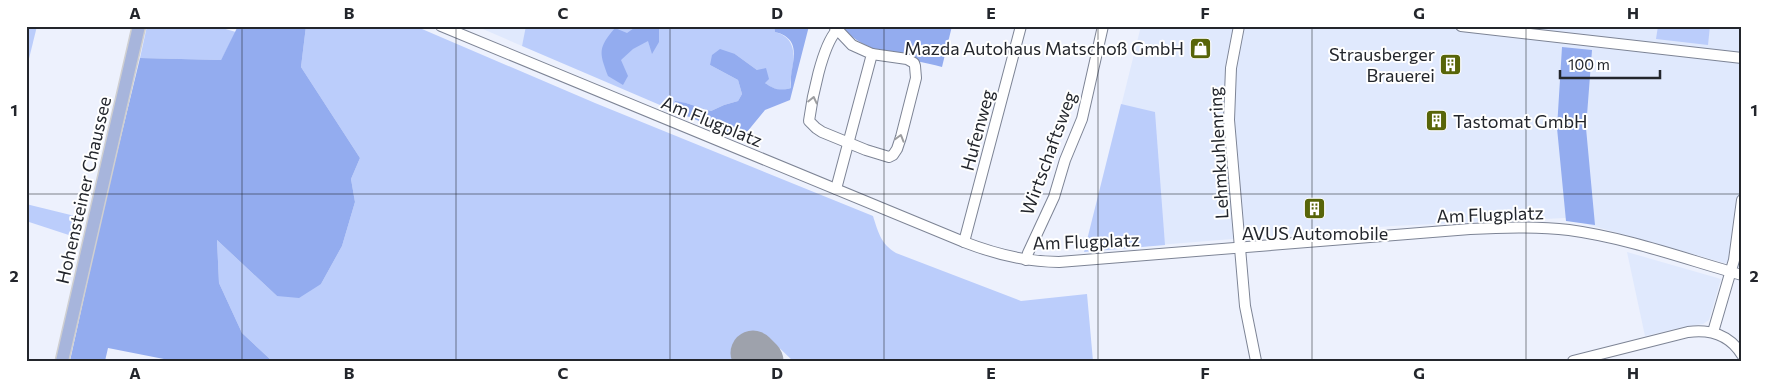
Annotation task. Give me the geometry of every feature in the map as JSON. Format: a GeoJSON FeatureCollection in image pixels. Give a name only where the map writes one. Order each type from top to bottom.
{"type":"FeatureCollection","features":[{"type":"Feature","properties":{"kind":"main road","name":"Hohensteiner Chaussee"},"geometry":{"type":"LineString","coordinates":[[62,361],[139,26]]}},
{"type":"Feature","properties":{"kind":"street","name":"Am Flugplatz"},"geometry":{"type":"LineString","coordinates":[[441,26],[964,242],[993,253],[1026,260],[1059,262],[1488,228],[1541,228],[1570,230],[1614,238],[1742,275]]}},
{"type":"Feature","properties":{"kind":"street","name":"Hufenweg"},"geometry":{"type":"LineString","coordinates":[[964,242],[1021,26]]}},
{"type":"Feature","properties":{"kind":"street","name":"Wirtschaftsweg"},"geometry":{"type":"LineString","coordinates":[[1026,260],[1054,197],[1065,160],[1082,119],[1103,26]]}},
{"type":"Feature","properties":{"kind":"street","name":"Lehmkuhlenring"},"geometry":{"type":"LineString","coordinates":[[1238,26],[1231,68],[1229,113],[1244,306],[1256,361]]}},
{"type":"Feature","properties":{"kind":"street"},"geometry":{"type":"LineString","coordinates":[[1461,26],[1742,58]]}},
{"type":"Feature","properties":{"kind":"street"},"geometry":{"type":"LineString","coordinates":[[835,28],[852,45],[872,54],[907,58],[916,66],[916,78],[897,149],[889,157],[822,132],[809,121],[825,51],[835,28]]}},
{"type":"Feature","properties":{"kind":"street"},"geometry":{"type":"LineString","coordinates":[[836,189],[872,54]]}},
{"type":"Feature","properties":{"kind":"street"},"geometry":{"type":"LineString","coordinates":[[1713,332],[1731,272],[1742,200]]}},
{"type":"Feature","properties":{"kind":"street"},"geometry":{"type":"LineString","coordinates":[[1573,361],[1688,332],[1713,332],[1728,339],[1742,354]]}},
{"type":"Feature","properties":{"kind":"shaded area"},"geometry":{"type":"Polygon","coordinates":[[[26,26],[37,26],[26,71],[26,26]]]}},
{"type":"Feature","properties":{"kind":"shaded area"},"geometry":{"type":"Polygon","coordinates":[[[147,26],[215,26],[236,32],[221,60],[140,58],[147,26]]]}},
{"type":"Feature","properties":{"kind":"shaded area"},"geometry":{"type":"Polygon","coordinates":[[[238,26],[306,26],[301,67],[360,158],[351,179],[355,202],[342,246],[321,284],[299,298],[277,296],[217,240],[219,283],[242,333],[272,361],[174,361],[108,348],[105,361],[70,361],[102,215],[140,58],[221,60],[238,26]]]}},
{"type":"Feature","properties":{"kind":"shaded area"},"geometry":{"type":"Polygon","coordinates":[[[306,26],[415,26],[595,103],[873,216],[883,242],[896,253],[1021,301],[1087,294],[1093,361],[793,361],[768,337],[746,361],[272,361],[242,333],[219,283],[217,240],[277,296],[321,284],[342,246],[355,202],[351,179],[360,158],[301,67],[306,26]]]}},
{"type":"Feature","properties":{"kind":"shaded area"},"geometry":{"type":"Polygon","coordinates":[[[476,26],[527,26],[522,46],[476,26]]]}},
{"type":"Feature","properties":{"kind":"shaded area"},"geometry":{"type":"Polygon","coordinates":[[[526,26],[774,26],[775,32],[783,35],[792,46],[791,88],[780,91],[771,87],[765,83],[757,70],[735,54],[710,65],[738,80],[742,94],[738,101],[711,111],[686,103],[675,102],[674,111],[522,46],[526,26]]]}},
{"type":"Feature","properties":{"kind":"shaded area"},"geometry":{"type":"Polygon","coordinates":[[[637,26],[659,26],[659,42],[652,54],[648,41],[633,49],[621,60],[628,76],[623,85],[608,76],[602,50],[605,41],[615,28],[627,33],[637,26]]]}},
{"type":"Feature","properties":{"kind":"shaded area"},"geometry":{"type":"Polygon","coordinates":[[[774,26],[809,26],[790,100],[765,110],[742,138],[674,111],[675,101],[711,111],[738,101],[742,94],[738,80],[710,65],[712,55],[720,49],[735,54],[757,70],[766,68],[769,79],[765,83],[772,87],[781,90],[791,88],[793,48],[791,41],[775,32],[774,26]]]}},
{"type":"Feature","properties":{"kind":"shaded area"},"geometry":{"type":"Polygon","coordinates":[[[841,26],[952,26],[942,67],[887,54],[874,49],[862,43],[841,26]]]}},
{"type":"Feature","properties":{"kind":"shaded area"},"geometry":{"type":"Polygon","coordinates":[[[1141,26],[1742,26],[1742,268],[1565,218],[1392,226],[1085,251],[1141,26]]]}},
{"type":"Feature","properties":{"kind":"shaded area"},"geometry":{"type":"Polygon","coordinates":[[[1658,26],[1710,26],[1708,45],[1656,39],[1658,26]]]}},
{"type":"Feature","properties":{"kind":"shaded area"},"geometry":{"type":"Polygon","coordinates":[[[1562,47],[1592,50],[1586,128],[1595,225],[1566,221],[1557,128],[1562,47]]]}},
{"type":"Feature","properties":{"kind":"shaded area"},"geometry":{"type":"Polygon","coordinates":[[[1121,104],[1155,112],[1165,245],[1084,252],[1121,104]]]}},
{"type":"Feature","properties":{"kind":"shaded area"},"geometry":{"type":"Polygon","coordinates":[[[26,204],[83,218],[78,238],[26,221],[26,204]]]}},
{"type":"Feature","properties":{"kind":"shaded area"},"geometry":{"type":"Polygon","coordinates":[[[1627,252],[1721,279],[1709,320],[1703,324],[1645,336],[1627,252]]]}},
{"type":"Feature","properties":{"kind":"runway"},"geometry":{"type":"LineString","coordinates":[[753,353],[761,361]]}},
{"type":"Feature","properties":{"kind":"place","name":"Mazda Autohaus Matschoß GmbH"},"geometry":{"type":"Point","coordinates":[1200,48]}},
{"type":"Feature","properties":{"kind":"place","name":"Strausberger Brauerei"},"geometry":{"type":"Point","coordinates":[1451,64]}},
{"type":"Feature","properties":{"kind":"place","name":"Tastomat GmbH"},"geometry":{"type":"Point","coordinates":[1437,121]}},
{"type":"Feature","properties":{"kind":"place","name":"AVUS Automobile"},"geometry":{"type":"Point","coordinates":[1315,208]}}]}
